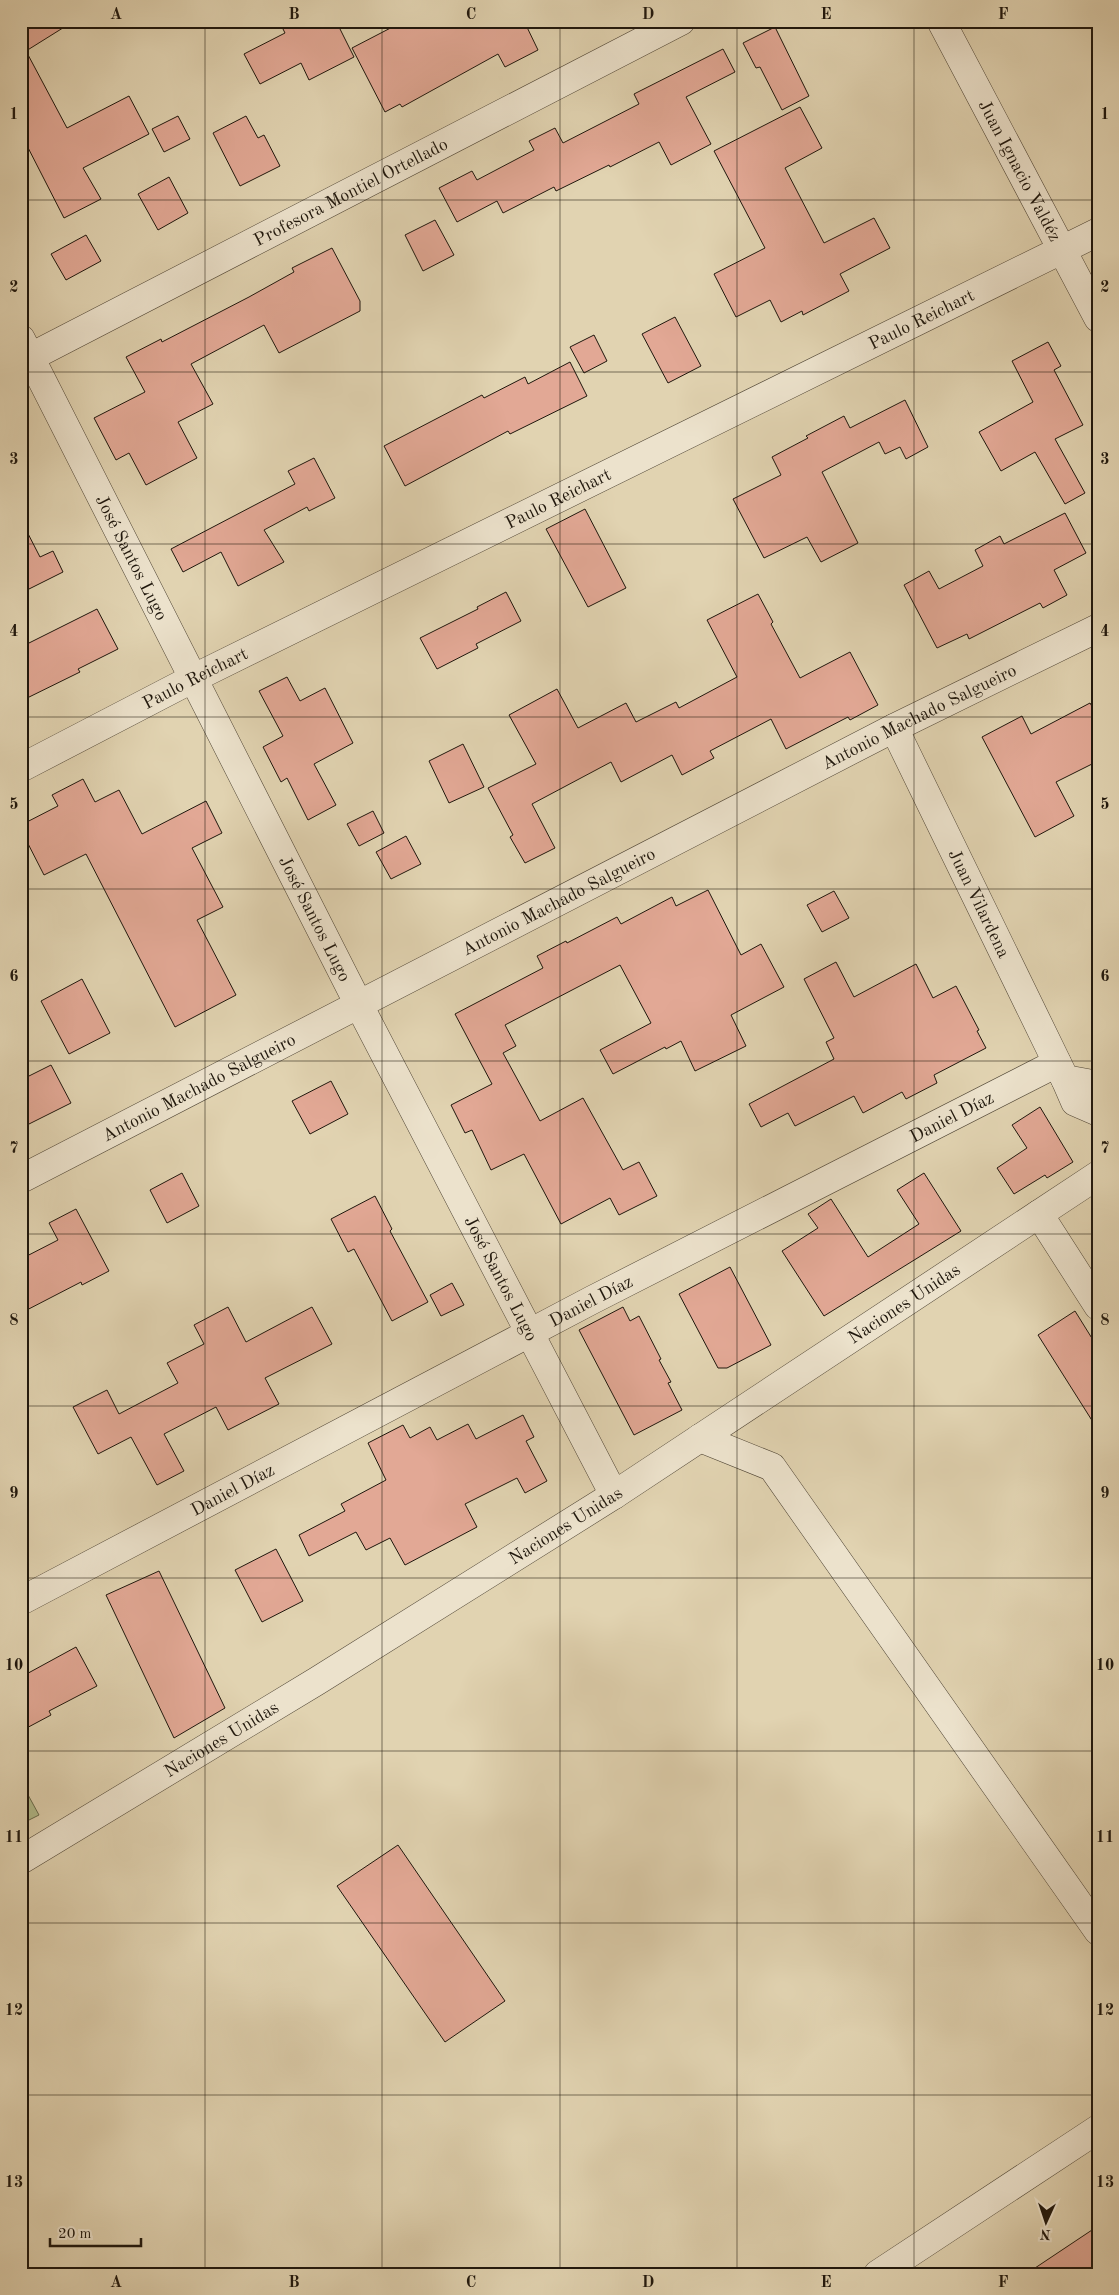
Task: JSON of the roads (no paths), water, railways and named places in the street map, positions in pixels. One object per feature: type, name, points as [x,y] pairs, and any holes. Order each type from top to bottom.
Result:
[{"type":"street","name":"Profesora Montiel Ortellado","points":[[24,353],[680,21]]},
{"type":"street","name":"Juan Ignacio Valdéz","points":[[941,21],[1098,318]]},
{"type":"street","name":"Paulo Reichart","points":[[21,768],[194,678],[1098,232]]},
{"type":"street","name":"José Santos Lugo","points":[[24,353],[194,678],[359,1004],[614,1494]]},
{"type":"street","name":"Antonio Machado Salgueiro","points":[[21,1180],[894,728],[1098,628]]},
{"type":"street","name":"Juan Vilardena","points":[[894,728],[1076,1102],[1098,1112]]},
{"type":"street","points":[[1061,1071],[1098,1085]]},
{"type":"street","name":"Daniel Díaz","points":[[21,1601],[530,1333],[1061,1071]]},
{"type":"street","name":"Naciones Unidas","points":[[21,1860],[318,1681],[614,1494],[1098,1175]]},
{"type":"street","points":[[1039,1214],[1098,1306]]},
{"type":"street","points":[[700,1438],[772,1467],[1098,1931]]},
{"type":"street","points":[[878,2274],[1098,2129]]}]
